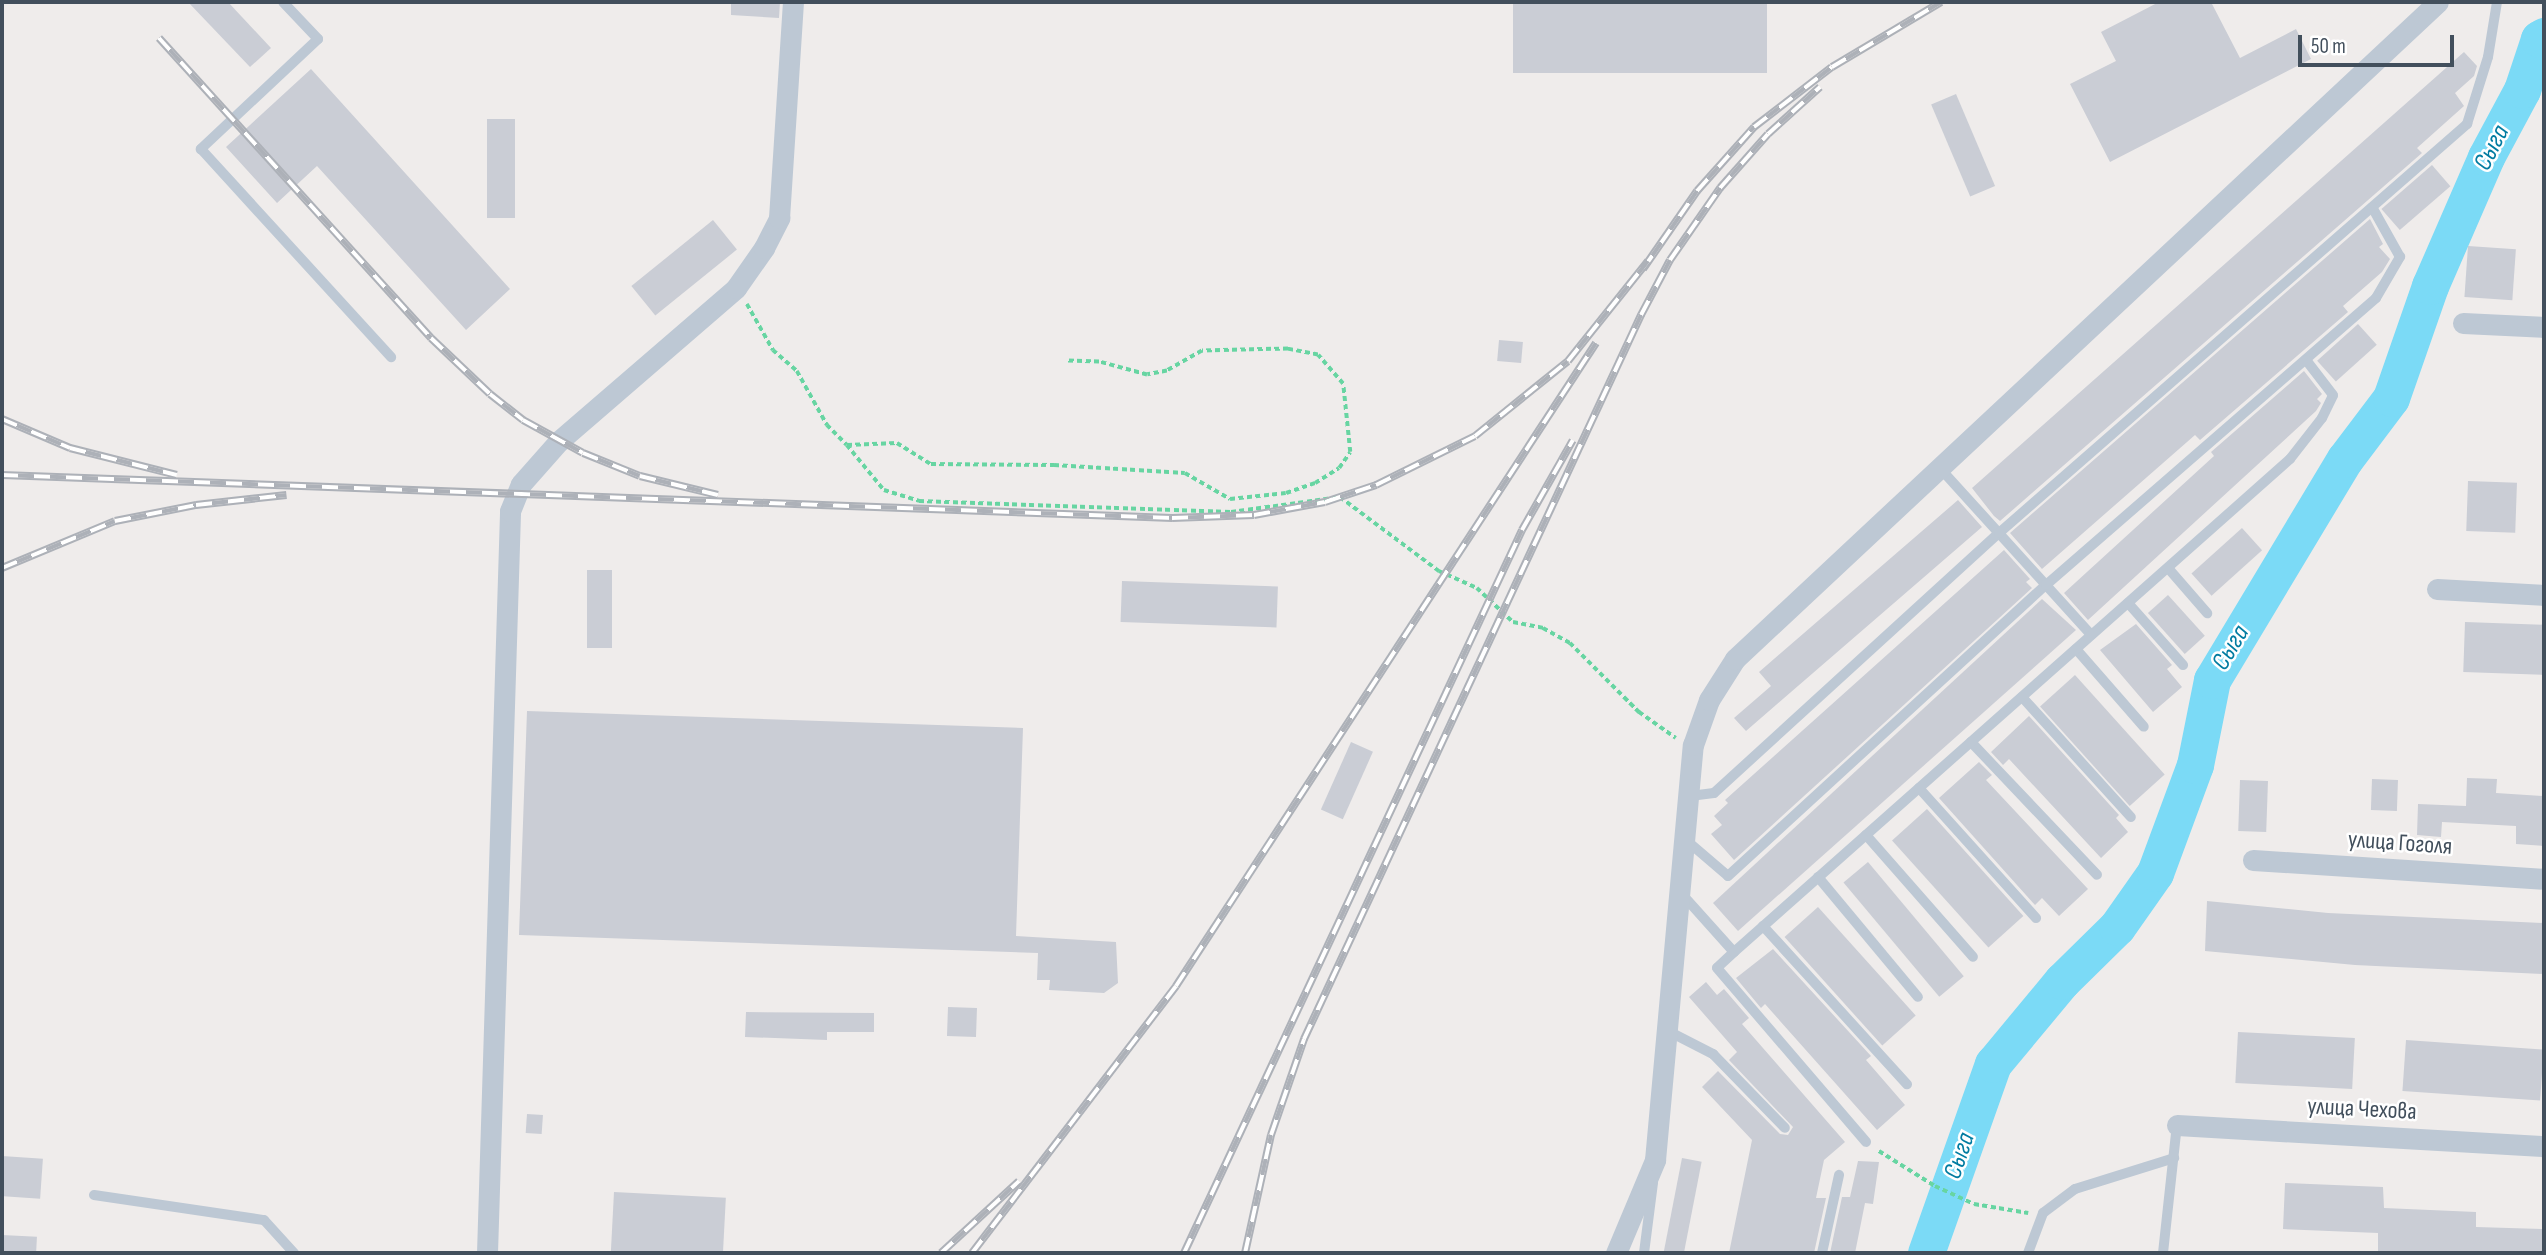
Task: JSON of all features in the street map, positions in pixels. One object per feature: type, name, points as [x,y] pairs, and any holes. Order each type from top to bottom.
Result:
[{"type":"street","points":[[487,1253],[510,510],[521,484],[572,427],[736,288],[779,218],[793,2]]},
{"type":"street","points":[[1616,1253],[1656,1160],[1693,745],[1709,700],[1735,659],[1938,466],[2438,2]]},
{"type":"street","points":[[2463,323],[2544,327]]},
{"type":"street","points":[[2437,589],[2544,595]]},
{"type":"street","name":"улица Гоголя","points":[[2253,860],[2544,879]]},
{"type":"street","name":"улица Чехова","points":[[2177,1125],[2544,1146]]},
{"type":"lane","points":[[284,2],[318,39],[201,149],[391,358]]},
{"type":"lane","points":[[1690,796],[1714,793],[1998,533],[2467,124],[2488,57],[2497,2]]},
{"type":"lane","points":[[1686,840],[1728,876],[2046,585],[2376,298],[2393,276],[2400,257],[2372,207]]},
{"type":"lane","points":[[1866,1142],[1717,968],[2290,459],[2322,418],[2333,395],[2306,360]]},
{"type":"lane","points":[[1938,466],[2091,635]]},
{"type":"lane","points":[[2168,568],[2207,613]]},
{"type":"lane","points":[[2127,603],[2183,665]]},
{"type":"lane","points":[[2076,649],[2144,727]]},
{"type":"lane","points":[[2022,697],[2131,817]]},
{"type":"lane","points":[[1971,742],[2097,875]]},
{"type":"lane","points":[[1919,788],[2036,918]]},
{"type":"lane","points":[[1866,835],[1973,957]]},
{"type":"lane","points":[[1818,877],[1918,997]]},
{"type":"lane","points":[[1681,893],[1734,952]]},
{"type":"lane","points":[[1763,926],[1907,1084]]},
{"type":"lane","points":[[1668,1031],[1713,1054],[1785,1128]]},
{"type":"lane","points":[[2163,1253],[2177,1125]]},
{"type":"lane","points":[[2028,1253],[2043,1213],[2075,1189],[2174,1158]]},
{"type":"lane","points":[[1644,1253],[1656,1160]]},
{"type":"lane","points":[[1822,1253],[1839,1175]]},
{"type":"lane","points":[[94,1195],[264,1220],[294,1253]]},
{"type":"path","points":[[736,288],[774,350],[797,371],[827,425],[884,490],[919,501],[1231,512],[1340,497],[1439,571],[1477,588],[1513,622],[1543,628],[1570,643],[1639,712],[1693,745]]},
{"type":"path","points":[[847,445],[897,443],[931,464],[1054,465],[1185,473],[1230,499],[1286,493],[1315,483],[1339,468],[1350,452],[1343,384],[1318,355],[1288,349],[1202,351],[1167,371],[1147,375],[1099,362],[1068,361]]},
{"type":"path","points":[[1866,1142],[1935,1186],[1974,1204],[2043,1213]]},
{"type":"building","points":[[188,2],[228,2],[271,48],[250,67]]},
{"type":"building","points":[[731,2],[780,2],[779,18],[731,15]]},
{"type":"building","points":[[1513,2],[1767,2],[1767,73],[1513,73]]},
{"type":"building","points":[[2159,2],[2211,2],[2240,58],[2296,29],[2311,59],[2110,162],[2070,84],[2116,61],[2101,32]]},
{"type":"building","points":[[2464,52],[2477,66],[2474,76],[2455,93],[2464,106],[2417,148],[2422,153],[2000,521],[1994,516],[1972,488]]},
{"type":"building","points":[[311,69],[510,289],[466,330],[317,166],[277,203],[226,147]]},
{"type":"building","points":[[1956,94],[1995,186],[1970,197],[1931,105]]},
{"type":"building","points":[[487,119],[515,119],[515,218],[487,218]]},
{"type":"building","points":[[2432,165],[2450,186],[2400,230],[2381,209]]},
{"type":"building","points":[[2370,219],[2383,244],[2379,247],[2390,259],[2382,272],[2343,306],[2348,312],[2200,440],[2195,435],[2042,569],[2010,533]]},
{"type":"building","points":[[713,220],[737,250],[655,316],[631,286]]},
{"type":"building","points":[[2468,246],[2516,249],[2512,300],[2464,297]]},
{"type":"building","points":[[2358,324],[2377,345],[2336,382],[2317,361]]},
{"type":"building","points":[[1499,340],[1523,342],[1521,363],[1497,361]]},
{"type":"building","points":[[2304,371],[2322,394],[2317,399],[2321,403],[2316,411],[2088,620],[2064,593],[2214,456],[2211,452]]},
{"type":"building","points":[[2468,481],[2517,483],[2515,533],[2466,531]]},
{"type":"building","points":[[1958,500],[1982,527],[1746,731],[1734,718],[1771,686],[1759,672]]},
{"type":"building","points":[[2242,528],[2262,550],[2212,596],[2191,574]]},
{"type":"building","points":[[2004,550],[2030,579],[2026,582],[2032,588],[1734,860],[1711,834],[1722,825],[1714,816],[1728,803],[1725,800]]},
{"type":"building","points":[[587,570],[612,570],[612,648],[587,648]]},
{"type":"building","points":[[1122,581],[1278,586],[1276,627],[1121,622]]},
{"type":"building","points":[[2168,595],[2205,636],[2185,654],[2148,613]]},
{"type":"building","points":[[2042,599],[2076,630],[1738,931],[1713,903]]},
{"type":"building","points":[[2465,622],[2544,625],[2542,675],[2463,672]]},
{"type":"building","points":[[2136,624],[2172,665],[2167,669],[2182,687],[2153,712],[2100,650]]},
{"type":"building","points":[[2075,675],[2165,775],[2130,806],[2040,706]]},
{"type":"building","points":[[527,711],[1023,728],[1016,936],[1116,942],[1118,983],[1104,993],[1049,990],[1050,980],[1037,980],[1038,953],[519,935]]},
{"type":"building","points":[[2029,716],[2119,815],[2116,818],[2128,832],[2101,858],[2009,759],[2003,765],[1991,752]]},
{"type":"building","points":[[1351,742],[1373,752],[1343,819],[1321,810]]},
{"type":"building","points":[[1979,762],[1992,775],[1986,780],[2088,889],[2059,916],[2042,898],[2035,905],[1939,798]]},
{"type":"building","points":[[2467,778],[2497,779],[2496,793],[2544,796],[2544,846],[2516,844],[2516,826],[2442,822],[2441,837],[2417,835],[2418,804],[2466,806]]},
{"type":"building","points":[[2372,779],[2398,780],[2397,811],[2371,810]]},
{"type":"building","points":[[2240,780],[2268,781],[2266,832],[2238,831]]},
{"type":"building","points":[[1927,809],[2023,916],[1988,947],[1892,840]]},
{"type":"building","points":[[1868,862],[1964,976],[1939,997],[1843,883]]},
{"type":"building","points":[[2207,901],[2328,913],[2544,923],[2544,974],[2355,965],[2205,951]]},
{"type":"building","points":[[1818,907],[1916,1015],[1882,1046],[1785,937]]},
{"type":"building","points":[[1773,949],[1871,1056],[1866,1060],[1905,1105],[1877,1130],[1765,1004],[1761,1008],[1736,978]]},
{"type":"building","points":[[1706,982],[1717,995],[1724,989],[1749,1018],[1742,1024],[1845,1142],[1824,1160],[1816,1198],[1826,1198],[1814,1253],[1729,1253],[1752,1140],[1702,1087],[1718,1071],[1780,1134],[1788,1135],[1793,1127],[1729,1060],[1737,1052],[1689,997]]},
{"type":"building","points":[[948,1007],[977,1008],[976,1037],[947,1036]]},
{"type":"building","points":[[746,1012],[874,1013],[874,1032],[827,1032],[827,1040],[745,1037]]},
{"type":"building","points":[[2238,1032],[2355,1038],[2352,1089],[2235,1083]]},
{"type":"building","points":[[2406,1040],[2544,1050],[2540,1101],[2402,1091]]},
{"type":"building","points":[[527,1114],[543,1115],[542,1134],[526,1133]]},
{"type":"building","points":[[2,1156],[43,1159],[40,1199],[2,1196]]},
{"type":"building","points":[[1682,1158],[1702,1162],[1684,1253],[1664,1253]]},
{"type":"building","points":[[1858,1161],[1879,1162],[1873,1204],[1865,1203],[1855,1253],[1830,1253],[1842,1197],[1850,1197]]},
{"type":"building","points":[[2285,1183],[2383,1187],[2384,1208],[2476,1212],[2476,1227],[2544,1229],[2544,1253],[2378,1253],[2378,1233],[2283,1229]]},
{"type":"building","points":[[614,1192],[726,1198],[723,1253],[611,1253]]},
{"type":"building","points":[[2,1235],[37,1237],[36,1253],[2,1253]]},
{"type":"waterway","name":"Сыга","points":[[1926,1253],[1993,1064],[2062,981],[2117,927],[2155,873],[2195,765],[2212,680],[2345,459],[2391,398],[2430,286],[2486,157],[2522,90],[2539,39],[2544,36]]},
{"type":"railway","points":[[1643,269],[1697,191],[1754,127],[1832,67],[1941,2]]},
{"type":"railway","points":[[159,38],[431,338],[490,394],[523,420],[583,453],[640,476],[718,495]]},
{"type":"railway","points":[[1245,1253],[1271,1135],[1304,1039],[1641,315],[1670,260],[1720,188],[1768,134],[1820,87]]},
{"type":"railway","points":[[2,475],[1172,518],[1254,515],[1325,502],[1376,485],[1475,436],[1568,361],[1648,261]]},
{"type":"railway","points":[[972,1253],[1176,986],[1596,343]]},
{"type":"railway","points":[[2,419],[70,448],[177,475]]},
{"type":"railway","points":[[1184,1253],[1522,530],[1573,440]]},
{"type":"railway","points":[[2,568],[115,521],[196,505],[286,495]]},
{"type":"railway","points":[[941,1253],[1019,1181]]}]
